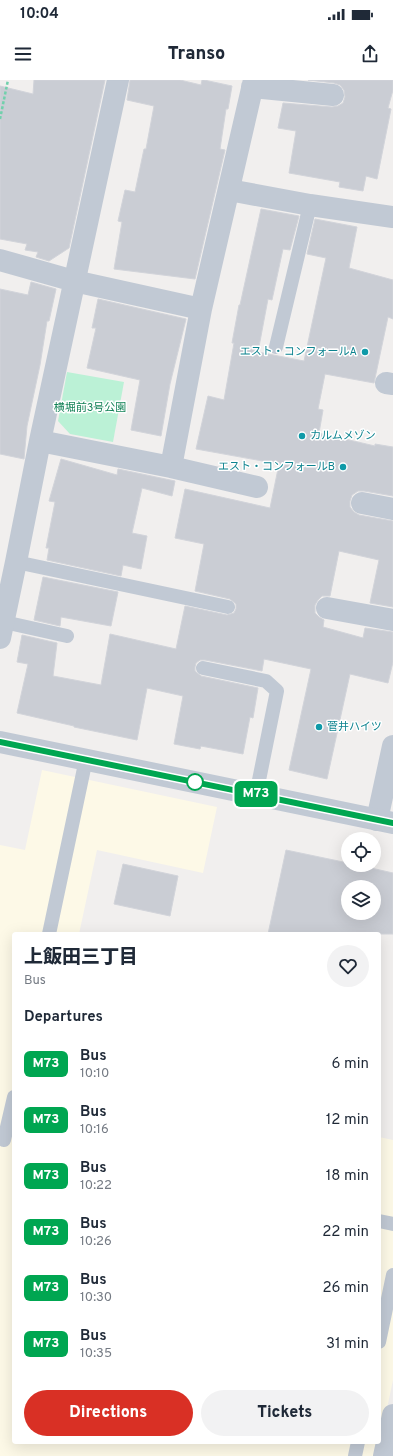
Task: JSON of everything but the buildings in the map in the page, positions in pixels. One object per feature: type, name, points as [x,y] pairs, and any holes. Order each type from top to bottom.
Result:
[{"type":"street","points":[[2,630],[40,441],[118,80]]},
{"type":"street","points":[[171,467],[201,309],[253,84],[333,95]]},
{"type":"street","points":[[229,190],[310,205],[393,217]]},
{"type":"street","points":[[0,260],[74,281],[201,309]]},
{"type":"street","points":[[40,441],[171,467],[257,487]]},
{"type":"street","points":[[362,503],[393,509]]},
{"type":"street","points":[[327,608],[393,620]]},
{"type":"street","points":[[0,742],[385,822],[393,746]]},
{"type":"street","points":[[384,1456],[393,1415]]},
{"type":"lane","points":[[276,347],[310,205]]},
{"type":"lane","points":[[16,562],[228,607]]},
{"type":"lane","points":[[2,630],[67,636]]},
{"type":"lane","points":[[203,668],[266,681],[276,691],[256,795]]},
{"type":"lane","points":[[49,932],[86,759]]},
{"type":"lane","points":[[6,1141],[12,1108]]},
{"type":"lane","points":[[381,1221],[393,1224]]},
{"type":"lane","points":[[381,1332],[393,1275]]},
{"type":"lane","points":[[355,1456],[358,1444]]},
{"type":"path","points":[[0,120],[8,80]]},
{"type":"shaded area","points":[[42,770],[217,807],[203,873],[97,850],[79,932],[12,932],[12,1444],[380,1444],[377,1456],[0,1456],[0,845],[25,850]]},
{"type":"shaded area","points":[[381,1137],[393,1140],[393,1380],[381,1437]]},
{"type":"green space","name":"横堀前3号公園","points":[[67,372],[124,382],[113,442],[70,434],[58,421]]},
{"type":"bus line","name":"M73","points":[[0,742],[393,823]]},
{"type":"place","name":"エスト・コンフォールA","points":[[365,352]]},
{"type":"place","name":"カルムメゾン","points":[[302,436]]},
{"type":"place","name":"エスト・コンフォールB","points":[[343,467]]},
{"type":"place","name":"菅井ハイツ","points":[[319,727]]}]
